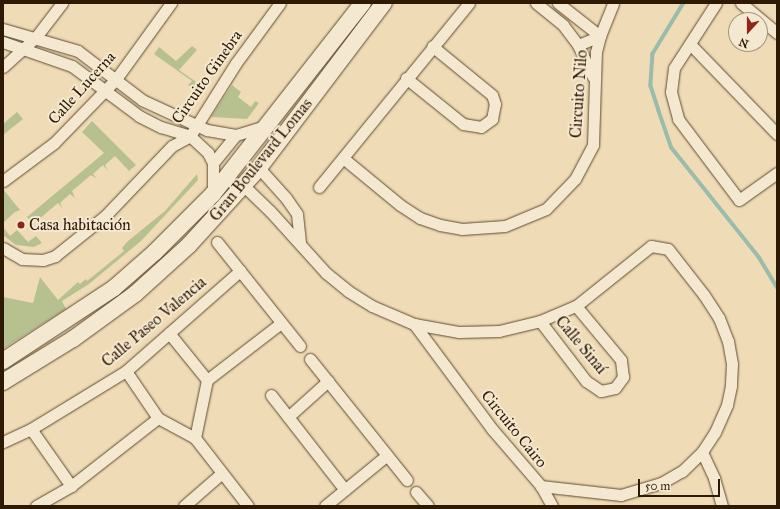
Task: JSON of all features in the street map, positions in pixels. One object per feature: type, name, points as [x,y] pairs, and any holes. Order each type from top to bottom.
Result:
[{"type":"main road","name":"Gran Boulevard Lomas","points":[[3,361],[114,288],[155,252],[213,194],[362,3]]},
{"type":"main road","name":"Gran Boulevard Lomas","points":[[3,382],[73,339],[135,294],[189,245],[259,168],[384,3]]},
{"type":"main road","points":[[285,102],[299,115]]},
{"type":"street","points":[[3,67],[36,37],[62,3]]},
{"type":"street","name":"Calle Lucerna","points":[[3,181],[54,143],[116,79],[171,3]]},
{"type":"street","name":"Circuito Ginebra","points":[[3,248],[22,259],[35,261],[55,256],[105,216],[172,146],[190,136],[195,125],[279,3]]},
{"type":"street","points":[[319,187],[432,46],[469,3]]},
{"type":"street","points":[[536,3],[563,24],[578,45],[594,79]]},
{"type":"street","points":[[558,3],[600,36],[578,45]]},
{"type":"street","name":"Circuito Nilo","points":[[343,158],[400,205],[420,218],[462,229],[504,226],[546,209],[562,194],[586,161],[594,135],[594,79],[600,36],[613,3]]},
{"type":"street","points":[[716,3],[674,68],[671,92],[678,119],[739,200],[777,172]]},
{"type":"street","points":[[740,3],[777,33]]},
{"type":"street","points":[[3,28],[78,51],[159,110],[195,125],[236,135]]},
{"type":"street","points":[[3,42],[24,48],[72,66],[104,91],[145,119],[161,127],[190,136],[208,153],[213,163],[213,194]]},
{"type":"street","points":[[690,44],[777,134]]},
{"type":"street","points":[[406,78],[463,124],[480,127],[492,119],[495,104],[492,95],[432,46]]},
{"type":"street","points":[[213,163],[236,135],[268,124]]},
{"type":"street","points":[[259,168],[286,198],[297,214],[300,244]]},
{"type":"street","name":"Circuito Cairo","points":[[244,186],[326,273],[348,291],[372,306],[414,324],[479,332],[499,331],[540,321],[576,306],[651,246],[668,249],[704,295],[719,318],[728,341],[732,364],[727,406],[716,432],[702,452],[682,471],[640,491],[621,495],[541,486],[492,429],[414,324]]},
{"type":"street","points":[[217,242],[300,346]]},
{"type":"street","name":"Calle Paseo Valencia","points":[[3,442],[31,429],[126,371],[240,271]]},
{"type":"street","name":"Calle Sinaí","points":[[540,321],[586,381],[601,391],[615,388],[623,377],[621,360],[576,306]]},
{"type":"street","points":[[195,438],[207,380],[281,323]]},
{"type":"street","points":[[169,333],[207,380]]},
{"type":"street","points":[[310,359],[407,480]]},
{"type":"street","points":[[126,371],[158,418],[195,438],[248,506]]},
{"type":"street","points":[[288,417],[328,381]]},
{"type":"street","points":[[271,395],[345,490]]},
{"type":"street","points":[[36,506],[71,486],[158,418]]},
{"type":"street","points":[[31,429],[71,486]]},
{"type":"street","points":[[702,452],[714,478],[722,506]]},
{"type":"street","points":[[325,506],[387,455]]},
{"type":"street","points":[[184,506],[222,473]]},
{"type":"street","points":[[541,486],[552,506]]},
{"type":"street","points":[[416,492],[428,506]]},
{"type":"green space","points":[[192,46],[197,50],[179,70],[205,88],[200,95],[188,85],[192,81],[154,54],[159,47],[176,61]]},
{"type":"green space","points":[[232,85],[241,92],[238,97],[251,107],[255,101],[259,103],[247,119],[211,117]]},
{"type":"green space","points":[[17,112],[23,119],[3,135],[3,124]]},
{"type":"green space","points":[[92,121],[136,165],[129,171],[115,156],[105,165],[108,171],[103,165],[93,174],[97,179],[91,175],[72,191],[75,198],[70,194],[60,203],[63,209],[58,203],[38,220],[35,216],[30,221],[27,217],[104,153],[82,132]]},
{"type":"green space","points":[[197,174],[198,180],[141,241],[89,284],[62,301],[66,309],[3,349],[3,297],[33,303],[40,277],[58,300],[78,282],[80,284],[86,279],[87,281],[124,251],[122,248],[128,241],[165,211]]},
{"type":"green space","points":[[3,189],[20,210],[15,212],[3,223]]},
{"type":"green space","points":[[3,227],[10,236],[17,230],[28,242],[36,236],[42,243],[34,247],[16,245],[3,235]]},
{"type":"waterway","points":[[684,3],[653,54],[651,86],[659,111],[672,148],[759,257],[777,287]]},
{"type":"place","name":"Casa habitación","points":[[21,225]]}]
